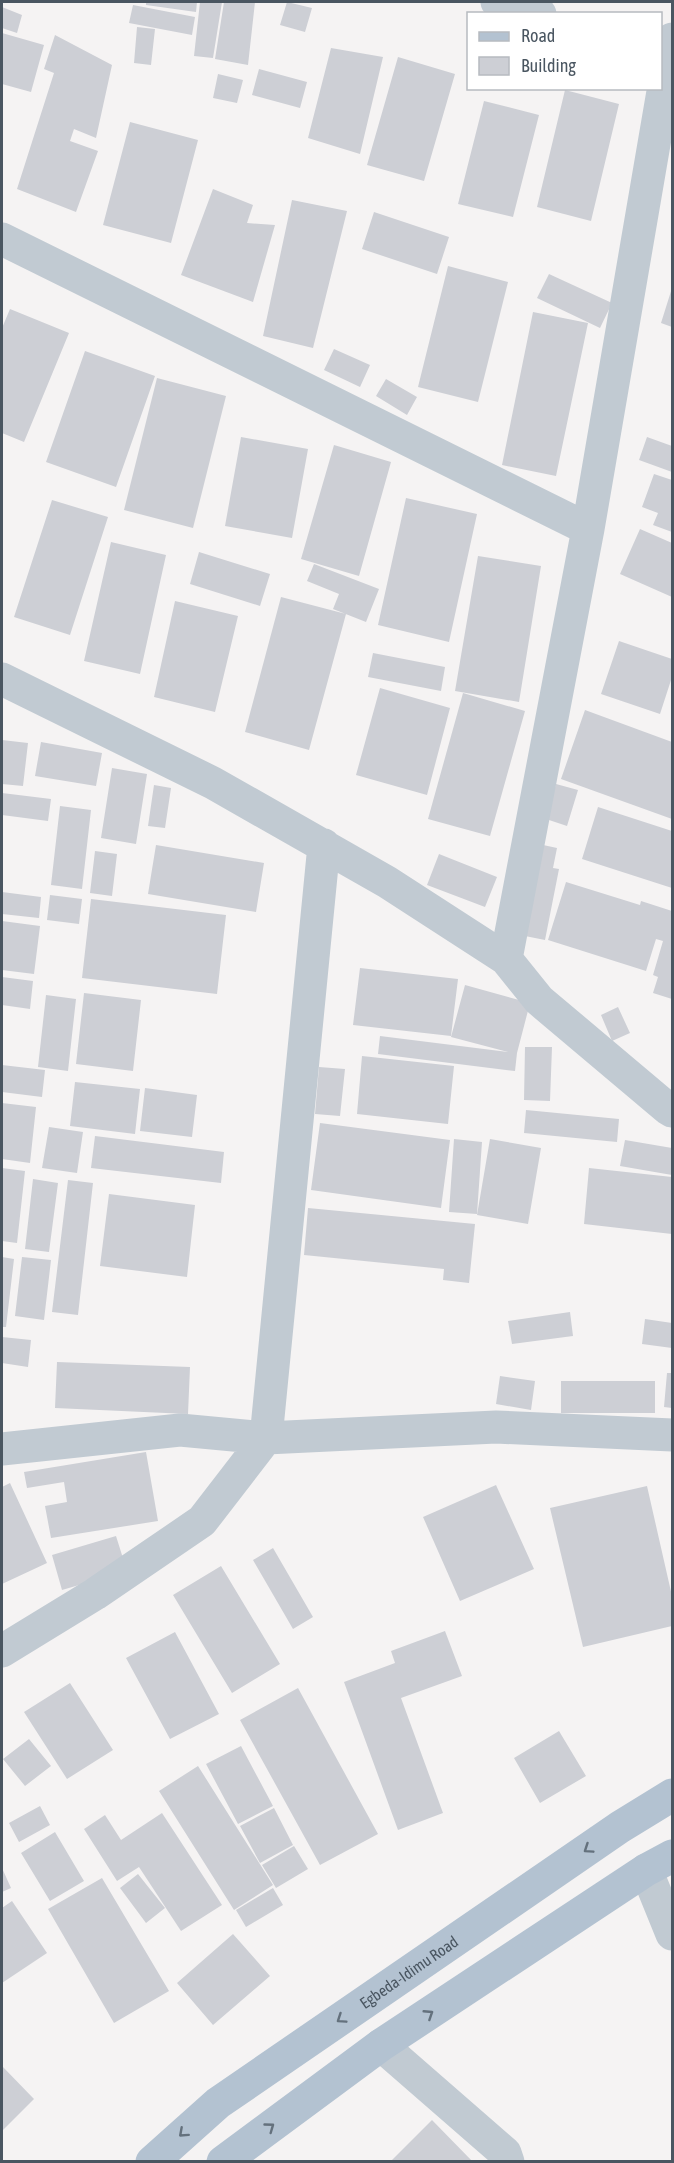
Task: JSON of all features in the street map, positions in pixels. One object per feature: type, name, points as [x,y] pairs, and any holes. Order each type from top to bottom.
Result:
[{"type":"main road","name":"Egbeda-Idimu Road","points":[[152,2162],[218,2103],[620,1827],[672,1795]]},
{"type":"main road","points":[[223,2162],[381,2045],[659,1863],[620,1827]]},
{"type":"street","points":[[497,2],[533,12]]},
{"type":"street","points":[[662,89],[669,47]]},
{"type":"street","points":[[506,959],[588,529],[662,90]]},
{"type":"street","points":[[2,239],[588,529]]},
{"type":"street","points":[[2,679],[213,783],[387,882],[506,959],[539,1000],[672,1110]]},
{"type":"street","points":[[2,1651],[95,1594],[202,1521],[266,1438],[324,845]]},
{"type":"street","points":[[2,1449],[180,1430],[266,1438],[496,1427],[672,1435]]},
{"type":"street","points":[[659,1863],[672,1934]]},
{"type":"street","points":[[381,2045],[505,2153],[508,2162]]},
{"type":"building","points":[[146,2],[197,2],[196,12],[146,5]]},
{"type":"building","points":[[200,2],[222,2],[213,58],[194,56]]},
{"type":"building","points":[[224,2],[255,2],[248,65],[215,59]]},
{"type":"building","points":[[287,2],[312,8],[305,32],[280,25]]},
{"type":"building","points":[[133,5],[195,17],[192,35],[129,23]]},
{"type":"building","points":[[2,7],[22,15],[17,33],[2,28]]},
{"type":"building","points":[[137,27],[155,29],[151,65],[134,63]]},
{"type":"building","points":[[2,33],[44,45],[31,92],[2,84]]},
{"type":"building","points":[[55,35],[112,65],[96,138],[74,129],[70,141],[98,151],[76,212],[17,189],[54,73],[44,69]]},
{"type":"building","points":[[331,48],[383,57],[360,154],[308,138]]},
{"type":"building","points":[[398,57],[455,74],[424,181],[367,165]]},
{"type":"building","points":[[259,69],[307,82],[300,108],[252,95]]},
{"type":"building","points":[[218,74],[243,80],[237,103],[213,98]]},
{"type":"building","points":[[565,90],[619,104],[591,221],[537,207]]},
{"type":"building","points":[[484,101],[539,115],[513,217],[458,204]]},
{"type":"building","points":[[130,122],[198,140],[171,243],[103,225]]},
{"type":"building","points":[[213,189],[253,205],[247,223],[275,225],[253,302],[181,275]]},
{"type":"building","points":[[292,200],[347,211],[313,348],[263,336]]},
{"type":"building","points":[[374,212],[449,237],[437,274],[362,249]]},
{"type":"building","points":[[448,266],[508,282],[478,402],[418,387]]},
{"type":"building","points":[[549,274],[612,303],[600,328],[537,298]]},
{"type":"building","points":[[672,288],[672,327],[661,323]]},
{"type":"building","points":[[10,309],[69,333],[24,442],[2,433],[2,328]]},
{"type":"building","points":[[533,312],[588,323],[556,476],[502,465]]},
{"type":"building","points":[[334,349],[370,365],[360,387],[324,370]]},
{"type":"building","points":[[85,351],[155,376],[116,487],[46,462]]},
{"type":"building","points":[[157,378],[226,396],[193,528],[124,510]]},
{"type":"building","points":[[386,379],[417,397],[407,415],[376,396]]},
{"type":"building","points":[[241,437],[308,449],[292,538],[225,526]]},
{"type":"building","points":[[647,437],[672,446],[672,472],[639,460]]},
{"type":"building","points":[[334,445],[391,462],[359,576],[301,559]]},
{"type":"building","points":[[654,474],[672,480],[672,532],[653,525],[658,513],[642,507]]},
{"type":"building","points":[[406,498],[477,514],[449,642],[378,625]]},
{"type":"building","points":[[52,500],[108,517],[70,635],[14,617]]},
{"type":"building","points":[[640,529],[672,543],[672,597],[620,574]]},
{"type":"building","points":[[111,542],[166,555],[140,674],[84,661]]},
{"type":"building","points":[[199,552],[270,574],[260,606],[190,584]]},
{"type":"building","points":[[478,556],[541,566],[519,702],[455,691]]},
{"type":"building","points":[[314,564],[379,589],[366,622],[333,609],[339,594],[307,581]]},
{"type":"building","points":[[281,597],[346,614],[309,750],[245,732]]},
{"type":"building","points":[[175,601],[238,616],[215,712],[154,697]]},
{"type":"building","points":[[619,641],[672,659],[672,677],[660,714],[601,694]]},
{"type":"building","points":[[373,653],[445,667],[441,691],[368,677]]},
{"type":"building","points":[[380,688],[450,708],[427,795],[356,775]]},
{"type":"building","points":[[463,693],[525,711],[490,836],[428,819]]},
{"type":"building","points":[[585,710],[672,742],[672,819],[561,779]]},
{"type":"building","points":[[2,740],[28,743],[23,786],[2,784]]},
{"type":"building","points":[[41,742],[102,753],[96,786],[35,776]]},
{"type":"building","points":[[112,768],[147,774],[136,844],[101,838]]},
{"type":"building","points":[[556,784],[578,790],[567,826],[546,819]]},
{"type":"building","points":[[154,785],[171,788],[165,828],[148,826]]},
{"type":"building","points":[[2,793],[51,799],[48,821],[2,815]]},
{"type":"building","points":[[60,806],[91,810],[82,889],[51,885]]},
{"type":"building","points":[[598,807],[672,831],[672,888],[582,859]]},
{"type":"building","points":[[534,843],[557,848],[553,868],[559,869],[545,940],[515,934]]},
{"type":"building","points":[[156,845],[264,863],[256,912],[148,894]]},
{"type":"building","points":[[95,851],[117,854],[112,896],[90,893]]},
{"type":"building","points":[[439,854],[497,877],[485,907],[427,885]]},
{"type":"building","points":[[566,882],[640,905],[641,901],[672,911],[672,999],[653,993],[658,977],[653,975],[663,941],[656,939],[646,971],[548,940]]},
{"type":"building","points":[[2,892],[41,897],[39,918],[2,914]]},
{"type":"building","points":[[50,895],[82,899],[79,924],[47,920]]},
{"type":"building","points":[[91,899],[226,915],[217,994],[82,978]]},
{"type":"building","points":[[2,921],[40,926],[34,974],[2,970]]},
{"type":"building","points":[[360,968],[458,979],[451,1036],[353,1025]]},
{"type":"building","points":[[2,977],[33,981],[30,1009],[2,1005]]},
{"type":"building","points":[[465,985],[530,1003],[517,1053],[515,1071],[378,1054],[380,1036],[508,1052],[451,1037]]},
{"type":"building","points":[[84,993],[141,1000],[133,1071],[76,1064]]},
{"type":"building","points":[[46,995],[76,999],[68,1071],[38,1067]]},
{"type":"building","points":[[618,1007],[630,1033],[612,1041],[601,1015]]},
{"type":"building","points":[[525,1047],[552,1047],[550,1101],[524,1100]]},
{"type":"building","points":[[362,1056],[454,1066],[448,1124],[357,1114]]},
{"type":"building","points":[[2,1065],[45,1070],[42,1097],[2,1092]]},
{"type":"building","points":[[319,1067],[345,1069],[340,1116],[315,1114]]},
{"type":"building","points":[[75,1082],[140,1089],[135,1134],[70,1126]]},
{"type":"building","points":[[145,1088],[197,1095],[192,1137],[140,1131]]},
{"type":"building","points":[[2,1103],[36,1107],[30,1163],[2,1159]]},
{"type":"building","points":[[526,1110],[619,1119],[617,1142],[524,1133]]},
{"type":"building","points":[[320,1123],[450,1140],[441,1208],[311,1190]]},
{"type":"building","points":[[49,1127],[83,1132],[77,1173],[42,1168]]},
{"type":"building","points":[[95,1136],[224,1152],[221,1183],[91,1168]]},
{"type":"building","points":[[454,1139],[482,1142],[477,1214],[449,1212]]},
{"type":"building","points":[[490,1139],[541,1148],[528,1224],[477,1215]]},
{"type":"building","points":[[625,1140],[672,1148],[672,1175],[620,1166]]},
{"type":"building","points":[[2,1168],[25,1171],[17,1243],[2,1241]]},
{"type":"building","points":[[589,1168],[672,1177],[672,1234],[584,1224]]},
{"type":"building","points":[[33,1179],[58,1183],[49,1252],[25,1249]]},
{"type":"building","points":[[68,1180],[93,1183],[78,1315],[52,1312]]},
{"type":"building","points":[[109,1194],[195,1205],[187,1277],[100,1266]]},
{"type":"building","points":[[308,1208],[475,1224],[469,1283],[443,1280],[444,1269],[304,1255]]},
{"type":"building","points":[[2,1257],[14,1259],[6,1327],[2,1327]]},
{"type":"building","points":[[22,1257],[51,1260],[44,1320],[15,1316]]},
{"type":"building","points":[[570,1312],[573,1336],[512,1344],[508,1321]]},
{"type":"building","points":[[645,1319],[672,1323],[672,1348],[642,1344]]},
{"type":"building","points":[[2,1337],[31,1340],[28,1367],[2,1363]]},
{"type":"building","points":[[57,1362],[190,1367],[188,1414],[55,1408]]},
{"type":"building","points":[[667,1373],[672,1373],[672,1408],[664,1407]]},
{"type":"building","points":[[500,1376],[535,1381],[531,1410],[496,1404]]},
{"type":"building","points":[[561,1381],[655,1381],[655,1413],[561,1413]]},
{"type":"building","points":[[146,1452],[158,1521],[51,1538],[45,1506],[67,1502],[64,1482],[27,1488],[24,1472]]},
{"type":"building","points":[[10,1483],[47,1563],[2,1584],[2,1487]]},
{"type":"building","points":[[496,1485],[534,1569],[460,1601],[423,1517]]},
{"type":"building","points":[[647,1486],[672,1596],[672,1626],[583,1647],[550,1508]]},
{"type":"building","points":[[116,1536],[127,1571],[62,1590],[52,1555]]},
{"type":"building","points":[[273,1548],[313,1617],[293,1629],[253,1560]]},
{"type":"building","points":[[221,1566],[280,1664],[232,1693],[173,1595]]},
{"type":"building","points":[[445,1631],[462,1676],[401,1698],[443,1813],[398,1830],[344,1682],[395,1663],[391,1651]]},
{"type":"building","points":[[175,1632],[219,1714],[170,1739],[126,1658]]},
{"type":"building","points":[[70,1683],[113,1750],[67,1779],[24,1712]]},
{"type":"building","points":[[298,1688],[378,1834],[320,1865],[240,1720]]},
{"type":"building","points":[[559,1731],[586,1776],[540,1803],[514,1758]]},
{"type":"building","points":[[29,1739],[51,1766],[25,1786],[3,1759]]},
{"type":"building","points":[[241,1746],[273,1806],[238,1824],[206,1764]]},
{"type":"building","points":[[198,1766],[273,1885],[234,1910],[159,1791]]},
{"type":"building","points":[[40,1806],[50,1825],[19,1842],[9,1823]]},
{"type":"building","points":[[274,1808],[293,1845],[260,1863],[240,1826]]},
{"type":"building","points":[[162,1813],[222,1905],[181,1931],[139,1867],[117,1881],[84,1829],[105,1815],[121,1840]]},
{"type":"building","points":[[55,1832],[84,1881],[50,1901],[21,1853]]},
{"type":"building","points":[[294,1846],[308,1869],[276,1888],[262,1865]]},
{"type":"building","points":[[2,1868],[11,1888],[2,1892]]},
{"type":"building","points":[[138,1874],[165,1908],[146,1923],[120,1888]]},
{"type":"building","points":[[102,1878],[169,1991],[114,2023],[48,1909]]},
{"type":"building","points":[[273,1888],[283,1905],[246,1927],[236,1910]]},
{"type":"building","points":[[12,1901],[47,1953],[2,1983],[2,1908]]},
{"type":"building","points":[[233,1934],[270,1976],[213,2025],[177,1983]]},
{"type":"building","points":[[2,2066],[34,2099],[2,2131]]},
{"type":"building","points":[[432,2120],[473,2162],[390,2162]]}]
